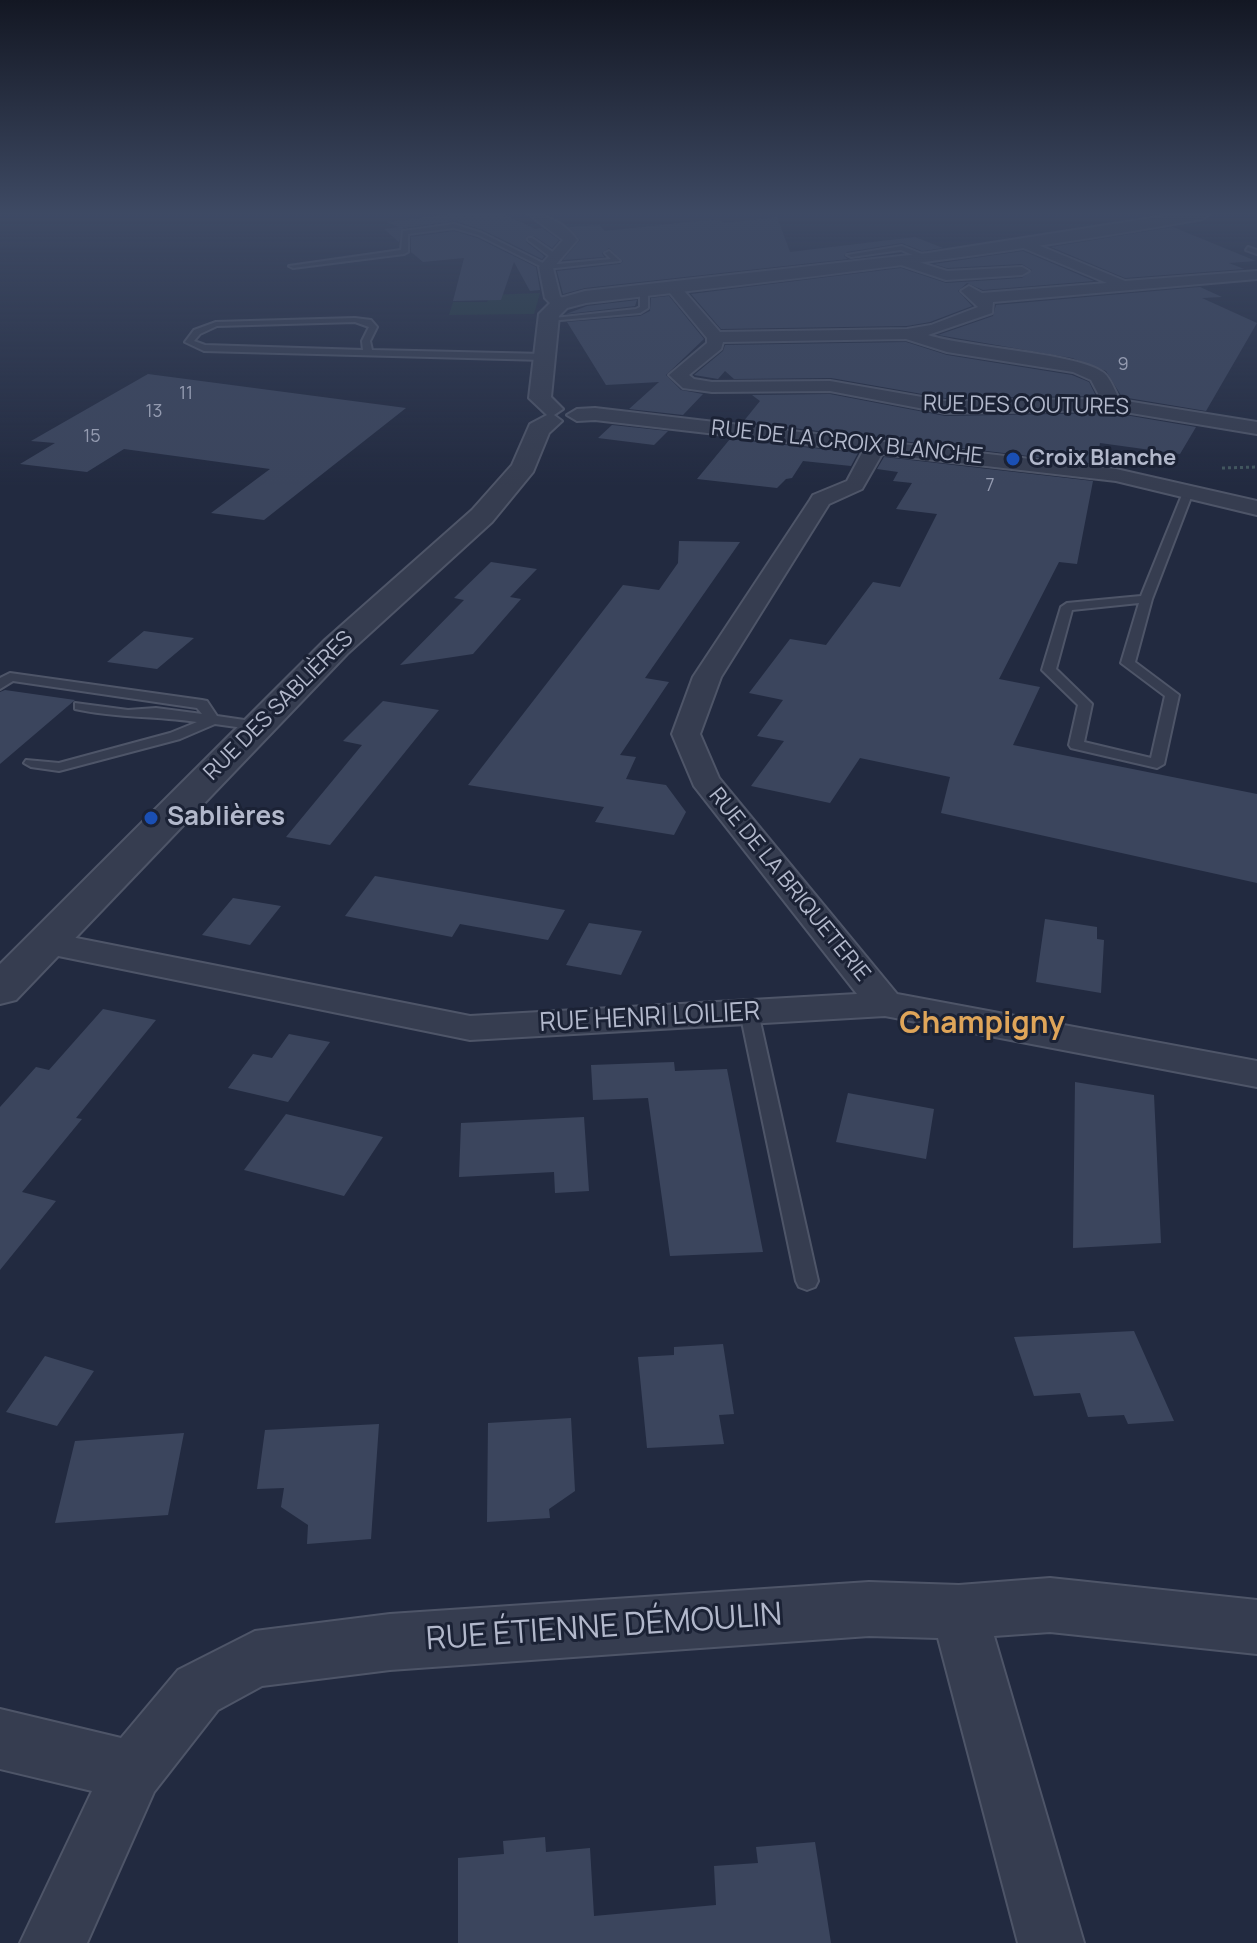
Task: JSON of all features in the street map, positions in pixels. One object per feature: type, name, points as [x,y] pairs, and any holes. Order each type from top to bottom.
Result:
[{"type":"street","points":[[553,305],[540,398],[559,415]]},
{"type":"street","points":[[554,312],[569,305]]},
{"type":"street","points":[[688,305],[715,337],[907,334],[935,329],[982,305]]},
{"type":"street","points":[[985,305],[1014,314]]},
{"type":"street","points":[[907,334],[947,347],[1077,367],[1098,377],[1113,404]]},
{"type":"street","name":"RUE DES COUTURES","points":[[715,337],[715,345],[678,375],[689,384],[712,387],[830,386],[945,407],[1113,404],[1257,428]]},
{"type":"street","name":"RUE DE LA CROIX BLANCHE","points":[[559,415],[595,414],[1116,475],[1257,508]]},
{"type":"street","name":"RUE DES SABLIÈRES","points":[[0,990],[336,647],[482,516],[524,467],[538,429],[559,415]]},
{"type":"street","name":"RUE DE LA BRIQUETERIE","points":[[876,447],[855,485],[821,500],[707,677],[686,734],[705,780],[885,1004]]},
{"type":"street","name":"RUE HENRI LOILIER","points":[[46,943],[470,1028],[885,1004],[1257,1074]]},
{"type":"street","name":"RUE ÉTIENNE DÉMOULIN","points":[[53,1943],[133,1771],[198,1690],[255,1659],[390,1642],[869,1609],[959,1612],[1050,1605],[1257,1627]]},
{"type":"street","points":[[959,1612],[1051,1943]]},
{"type":"street","points":[[0,1739],[133,1771]]},
{"type":"lane","points":[[368,354],[366,341],[373,327],[368,322],[355,320],[216,324],[197,332],[189,342],[204,348],[368,354],[544,357]]},
{"type":"lane","points":[[1146,599],[1067,607],[1049,670],[1085,704],[1076,745],[1157,764],[1172,695],[1128,663],[1146,599],[1188,492]]},
{"type":"lane","points":[[0,685],[10,677],[202,704],[213,720]]},
{"type":"lane","points":[[80,706],[128,714],[156,712],[258,726]]},
{"type":"lane","points":[[31,763],[59,767],[175,736],[213,720]]},
{"type":"lane","points":[[749,1012],[807,1281]]},
{"type":"shaded area","points":[[452,305],[537,305],[534,314],[449,315]]},
{"type":"building","points":[[598,305],[635,305],[566,314]]},
{"type":"building","points":[[650,305],[676,305],[704,339],[666,375],[681,390],[703,394],[683,415],[629,409],[659,382],[606,385],[567,322],[640,316],[650,311]]},
{"type":"building","points":[[700,305],[972,306],[930,322],[907,326],[721,329]]},
{"type":"building","points":[[996,305],[1217,305],[1257,323],[1206,411],[1122,397],[1106,371],[1072,358],[938,335],[993,316]]},
{"type":"building","points":[[906,342],[947,355],[1072,375],[1089,382],[1096,396],[945,398],[831,378],[734,379],[725,371],[718,379],[694,375],[723,351],[725,345]]},
{"type":"building","points":[[148,374],[406,408],[264,520],[211,513],[270,469],[124,449],[87,472],[20,464],[55,443],[31,441]]},
{"type":"building","points":[[830,394],[945,416],[1113,413],[1196,427],[1180,454],[1100,443],[1096,464],[743,422],[760,401],[752,395]]},
{"type":"building","points":[[612,425],[668,431],[654,445],[598,438]]},
{"type":"building","points":[[730,439],[858,453],[851,466],[803,461],[792,478],[786,479],[777,488],[697,479]]},
{"type":"building","points":[[884,457],[1093,481],[1077,564],[1059,562],[999,679],[1040,687],[1013,745],[1257,794],[1257,883],[941,813],[950,777],[860,758],[830,803],[751,786],[784,741],[757,736],[783,700],[749,693],[790,639],[826,645],[873,582],[900,587],[937,514],[896,509],[912,483],[893,481],[898,472],[877,469]]},
{"type":"building","points":[[679,541],[740,542],[645,678],[669,682],[620,755],[636,757],[626,779],[666,785],[686,812],[674,835],[595,822],[604,807],[468,785],[623,585],[659,590],[678,563]]},
{"type":"building","points":[[491,562],[537,569],[510,597],[521,599],[473,654],[400,665],[464,600],[454,598]]},
{"type":"building","points":[[144,631],[194,638],[157,669],[107,662]]},
{"type":"building","points":[[5,690],[75,700],[0,764],[0,692]]},
{"type":"building","points":[[383,701],[439,710],[330,845],[286,837],[362,745],[343,741]]},
{"type":"building","points":[[375,876],[565,910],[548,940],[460,924],[452,937],[345,916]]},
{"type":"building","points":[[233,898],[281,906],[250,945],[202,935]]},
{"type":"building","points":[[1045,919],[1097,927],[1097,939],[1104,940],[1101,993],[1036,982]]},
{"type":"building","points":[[589,923],[642,931],[621,975],[566,965]]},
{"type":"building","points":[[103,1009],[156,1020],[76,1118],[82,1119],[22,1192],[56,1201],[0,1270],[0,1107],[36,1067],[49,1070]]},
{"type":"building","points":[[289,1034],[330,1042],[288,1102],[228,1088],[253,1054],[272,1058]]},
{"type":"building","points":[[674,1062],[675,1071],[727,1069],[763,1252],[670,1256],[648,1098],[593,1100],[591,1065]]},
{"type":"building","points":[[1075,1082],[1154,1095],[1161,1243],[1073,1248]]},
{"type":"building","points":[[848,1093],[934,1109],[926,1159],[836,1142]]},
{"type":"building","points":[[286,1114],[383,1137],[344,1196],[244,1170]]},
{"type":"building","points":[[584,1117],[589,1191],[555,1193],[554,1172],[459,1177],[461,1123]]},
{"type":"building","points":[[1134,1331],[1174,1421],[1128,1424],[1124,1415],[1088,1417],[1080,1393],[1034,1396],[1014,1337]]},
{"type":"building","points":[[723,1344],[734,1414],[719,1415],[724,1444],[647,1448],[638,1357],[674,1355],[674,1347]]},
{"type":"building","points":[[45,1356],[94,1371],[57,1426],[6,1412]]},
{"type":"building","points":[[571,1418],[575,1491],[549,1509],[550,1518],[487,1522],[488,1423]]},
{"type":"building","points":[[379,1424],[371,1539],[307,1544],[308,1525],[281,1507],[284,1488],[257,1489],[265,1430]]},
{"type":"building","points":[[184,1433],[168,1515],[55,1523],[75,1441]]},
{"type":"building","points":[[545,1837],[546,1852],[590,1848],[594,1916],[716,1905],[714,1866],[758,1863],[756,1847],[815,1842],[831,1943],[458,1943],[458,1858],[504,1854],[503,1841]]},
{"type":"place","name":"Croix Blanche","points":[[1013,459]]},
{"type":"place","name":"Sablières","points":[[151,818]]},
{"type":"district","name":"Champigny","points":[[982,1025]]}]
